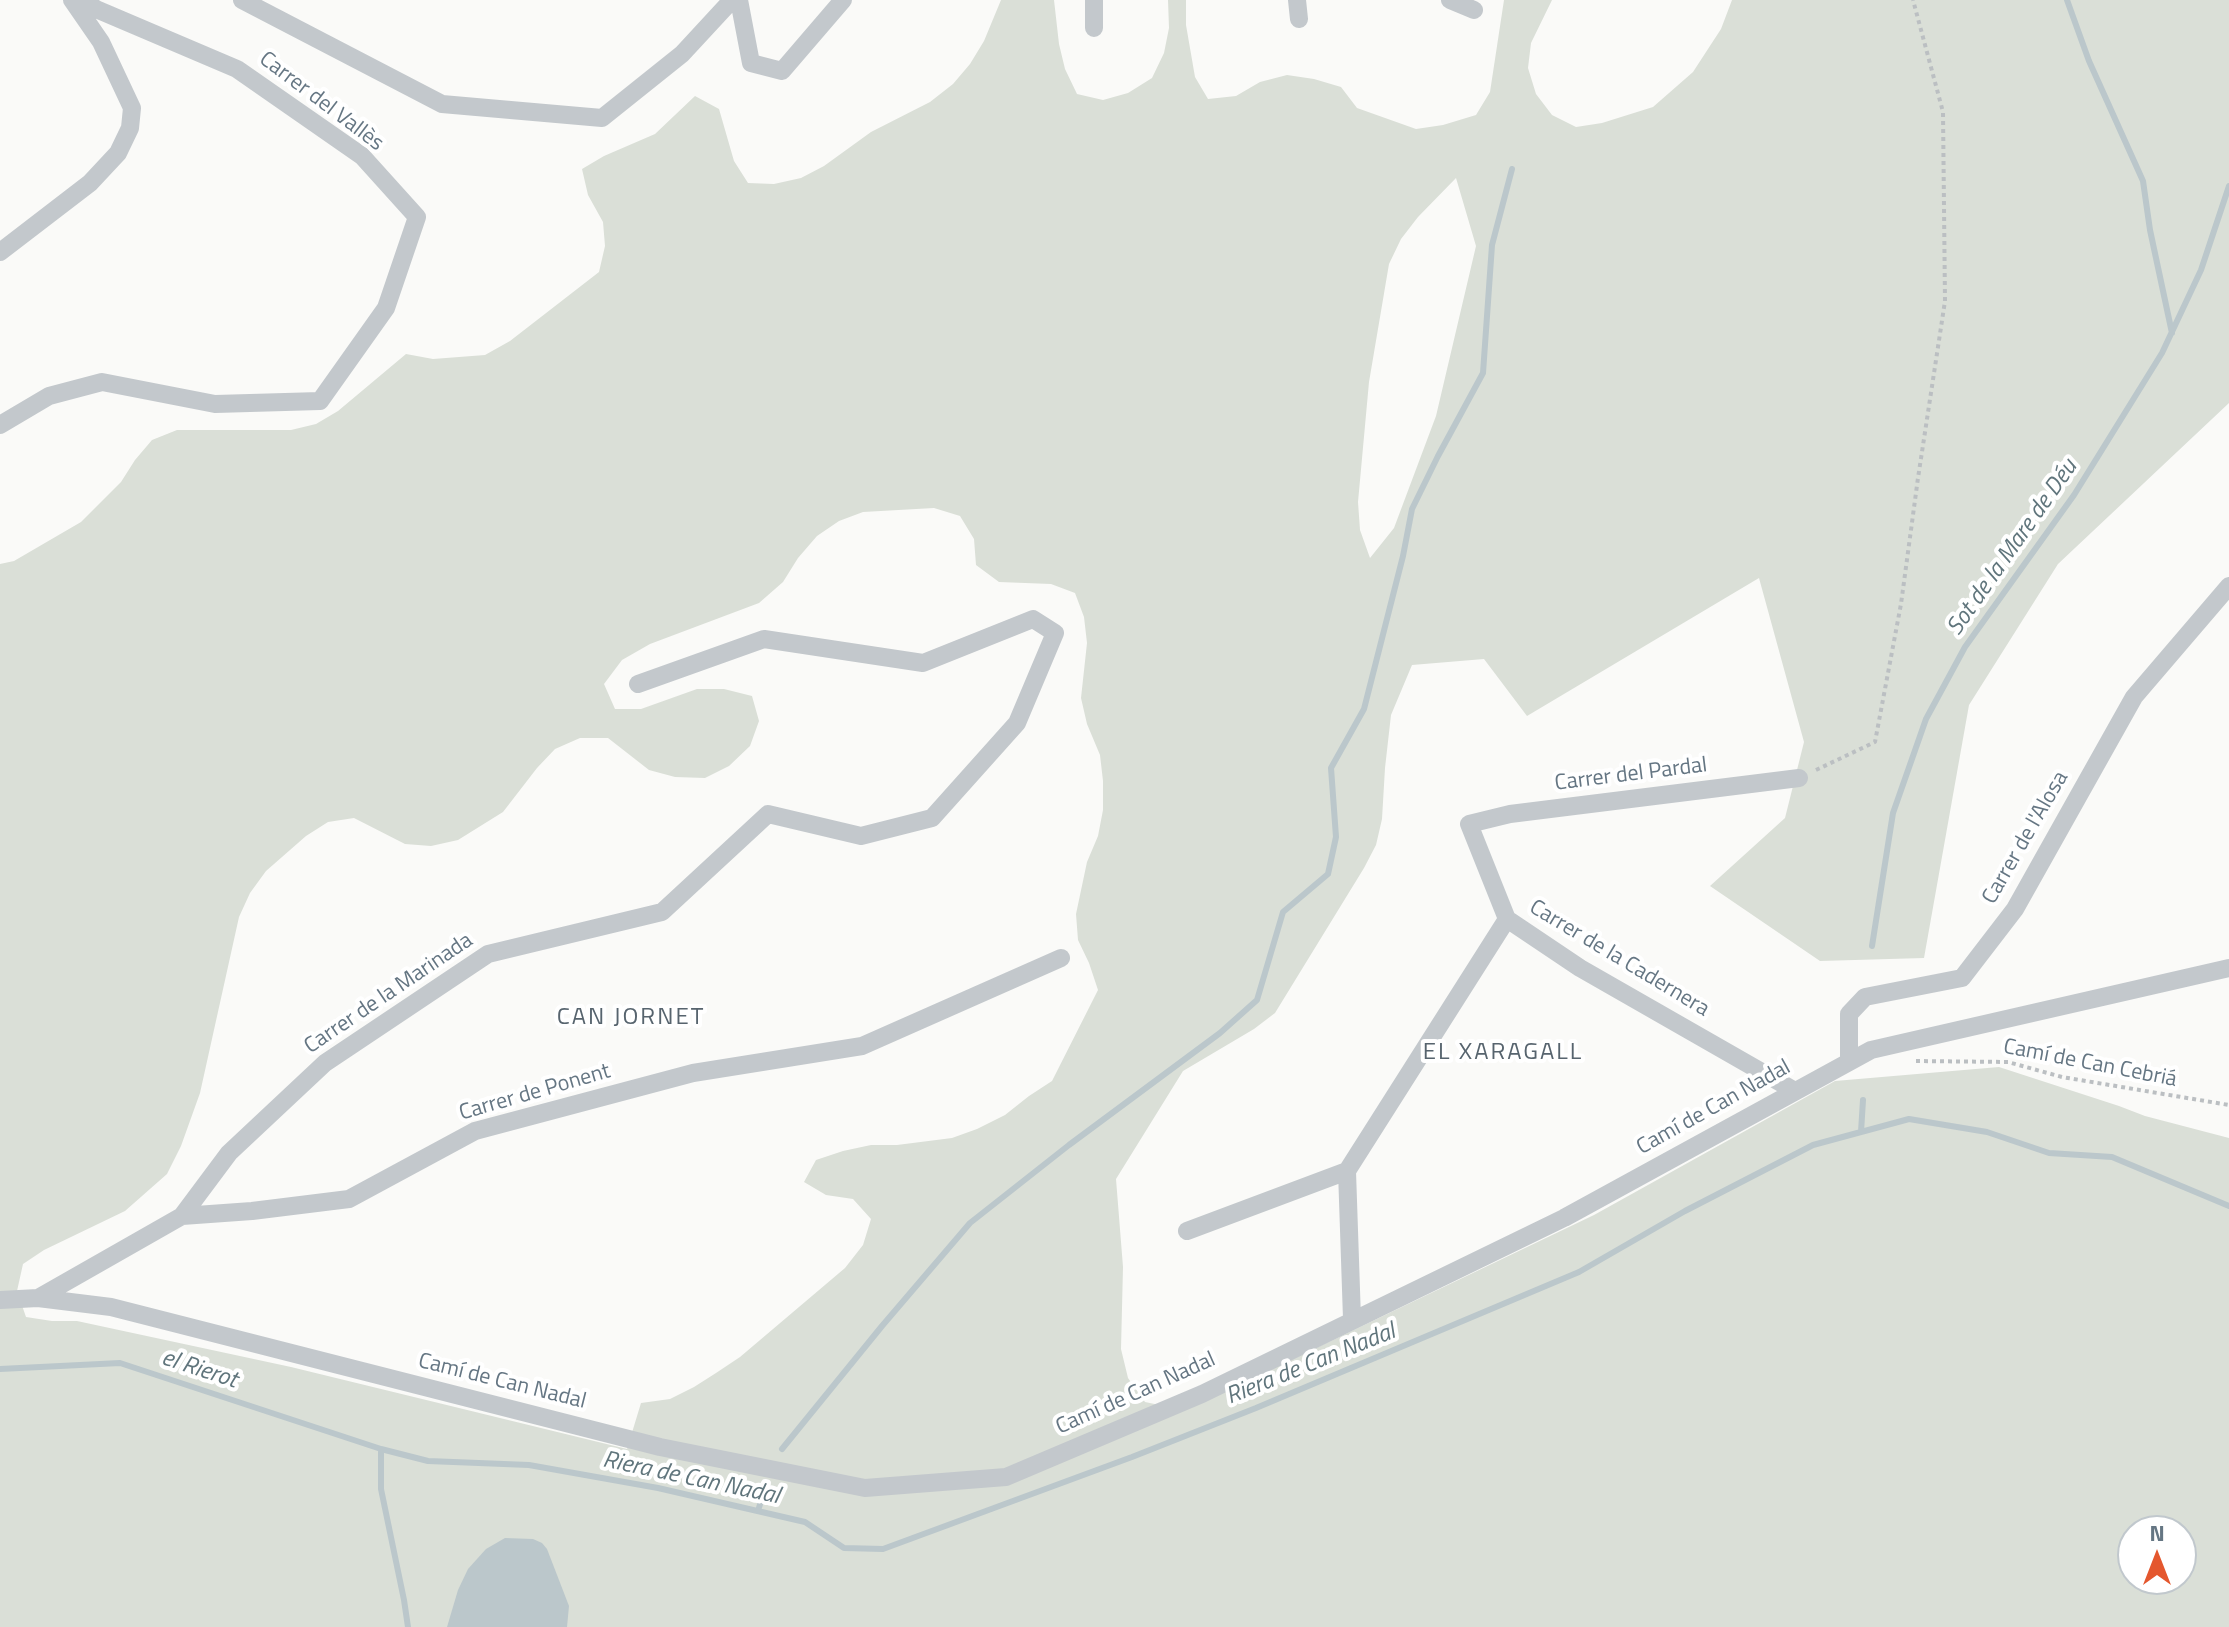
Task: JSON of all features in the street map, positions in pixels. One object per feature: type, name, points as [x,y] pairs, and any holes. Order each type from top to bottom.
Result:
[{"type":"street","points":[[0,252],[90,183],[118,153],[130,128],[132,108],[101,42],[72,0]]},
{"type":"street","name":"Carrer del Vallès","points":[[0,425],[49,396],[102,382],[215,404],[320,401],[386,308],[417,217],[362,156],[237,69],[96,9],[83,0]]},
{"type":"street","points":[[242,0],[442,104],[602,118],[682,54],[732,0]]},
{"type":"street","points":[[739,0],[751,63],[782,71],[843,0]]},
{"type":"street","points":[[1094,0],[1094,28]]},
{"type":"street","points":[[1297,0],[1299,19]]},
{"type":"street","points":[[1450,0],[1474,10]]},
{"type":"street","name":"Carrer de l'Alosa","points":[[1849,1061],[1849,1014],[1865,997],[1962,978],[2015,909],[2134,697],[2229,586]]},
{"type":"street","name":"Carrer de la Marinada","points":[[182,1216],[229,1153],[325,1063],[488,954],[662,912],[768,814],[861,836],[932,818],[1017,723],[1055,633],[1033,619],[923,663],[764,639],[638,684]]},
{"type":"street","name":"Carrer del Pardal","points":[[1469,824],[1510,814],[1799,778]]},
{"type":"street","name":"Carrer de la Cadernera","points":[[1469,824],[1507,919],[1580,968],[1795,1091]]},
{"type":"street","points":[[1352,1319],[1347,1171],[1507,919]]},
{"type":"street","name":"Carrer de Ponent","points":[[38,1298],[182,1216],[349,1199],[475,1131],[693,1073],[862,1046],[1061,958]]},
{"type":"street","name":"Camí de Can Nadal","points":[[0,1300],[38,1298],[111,1307],[660,1447],[865,1488],[1006,1477],[1202,1394],[1564,1218],[1871,1050],[2229,968]]},
{"type":"street","points":[[1187,1231],[1347,1171]]},
{"type":"path","points":[[1799,778],[1875,742],[1901,604],[1945,301],[1943,112],[1913,0]]},
{"type":"path","name":"Camí de Can Cebriá","points":[[1911,1061],[2008,1062],[2062,1077],[2229,1105]]},
{"type":"shaded area","points":[[1001,0],[1054,0],[1065,69],[1077,94],[1103,100],[1128,93],[1152,78],[1164,53],[1169,28],[1168,0],[1186,0],[1186,25],[1195,77],[1208,99],[1236,96],[1260,82],[1287,75],[1341,87],[1357,108],[1416,129],[1476,115],[1490,92],[1504,0],[1552,0],[1531,43],[1528,68],[1536,94],[1552,115],[1576,127],[1602,123],[1653,107],[1693,72],[1721,29],[1732,0],[2229,0],[2229,403],[2058,564],[1969,705],[1924,958],[1820,961],[1710,886],[1785,818],[1804,742],[1759,578],[1527,716],[1484,659],[1412,665],[1391,715],[1382,819],[1376,845],[1364,868],[1275,1013],[1183,1071],[1116,1179],[1123,1267],[1121,1349],[1128,1378],[1145,1402],[1174,1408],[1220,1394],[1594,1215],[1835,1081],[1999,1067],[2145,1116],[2229,1138],[2229,1627],[0,1627],[0,564],[14,561],[81,522],[121,482],[152,440],[177,430],[291,430],[316,424],[338,411],[406,354],[433,359],[485,355],[510,341],[599,272],[605,246],[603,222],[588,195],[582,169],[655,134],[695,96],[719,109],[734,161],[748,183],[774,184],[801,178],[824,166],[871,132],[930,102],[953,84],[984,41]],"holes":[[[1456,178],[1476,246],[1436,416],[1394,528],[1370,558],[1360,530],[1358,502],[1369,382],[1389,264],[1401,239],[1418,217]],[[934,508],[960,516],[974,539],[976,565],[999,582],[1051,584],[1075,593],[1084,617],[1087,643],[1081,698],[1087,724],[1100,755],[1103,810],[1098,836],[1087,862],[1076,914],[1078,940],[1098,990],[1052,1081],[1005,1115],[952,1138],[871,1145],[816,1160],[804,1182],[826,1195],[853,1199],[871,1219],[863,1245],[845,1268],[740,1357],[670,1399],[641,1403],[627,1449],[291,1367],[77,1321],[26,1317],[17,1291],[23,1264],[44,1250],[125,1211],[167,1174],[181,1146],[200,1093],[239,917],[250,893],[266,871],[306,836],[328,822],[354,818],[405,844],[431,846],[458,840],[503,812],[555,749],[580,738],[608,738],[649,770],[675,777],[705,778],[729,766],[750,746],[759,721],[752,696],[724,689],[697,689],[641,709],[615,709],[604,684],[622,660],[650,644],[759,603],[783,582],[817,536],[839,521],[863,512]]]},
{"type":"shaded area","points":[[505,1538],[533,1539],[547,1549],[569,1606],[567,1627],[447,1627],[468,1569],[486,1549]]},
{"type":"waterway","points":[[2067,0],[2089,61],[2143,181],[2172,333]]},
{"type":"waterway","points":[[782,1449],[970,1223],[1220,1033],[1257,1000],[1283,912],[1328,874],[1336,837],[1331,768],[1364,709],[1412,509],[1483,373],[1492,245],[1512,169]]},
{"type":"waterway","name":"Sot de la Mare de Déu","points":[[1872,946],[1893,813],[1926,719],[1965,647],[2074,495],[2162,353],[2201,270],[2229,186]]},
{"type":"waterway","name":"Sot de la Mare de Déu","points":[[1861,1132],[1863,1100]]},
{"type":"waterway","name":"Riera de Can Nadal","points":[[0,1369],[120,1363],[381,1449],[428,1461],[529,1465],[658,1488],[805,1522],[844,1548],[883,1549],[1256,1408],[1579,1272],[1685,1211],[1813,1145],[1909,1119],[1987,1132],[2049,1153],[2112,1157],[2229,1206]]},
{"type":"waterway","points":[[381,1449],[381,1489],[408,1627]]},
{"type":"waterway","points":[[758,1511],[764,1491]]},
{"type":"district","name":"CAN JORNET","points":[[631,1018]]},
{"type":"district","name":"EL XARAGALL","points":[[1503,1053]]},
{"type":"water label","name":"el Rierot","points":[[199,1370]]}]
